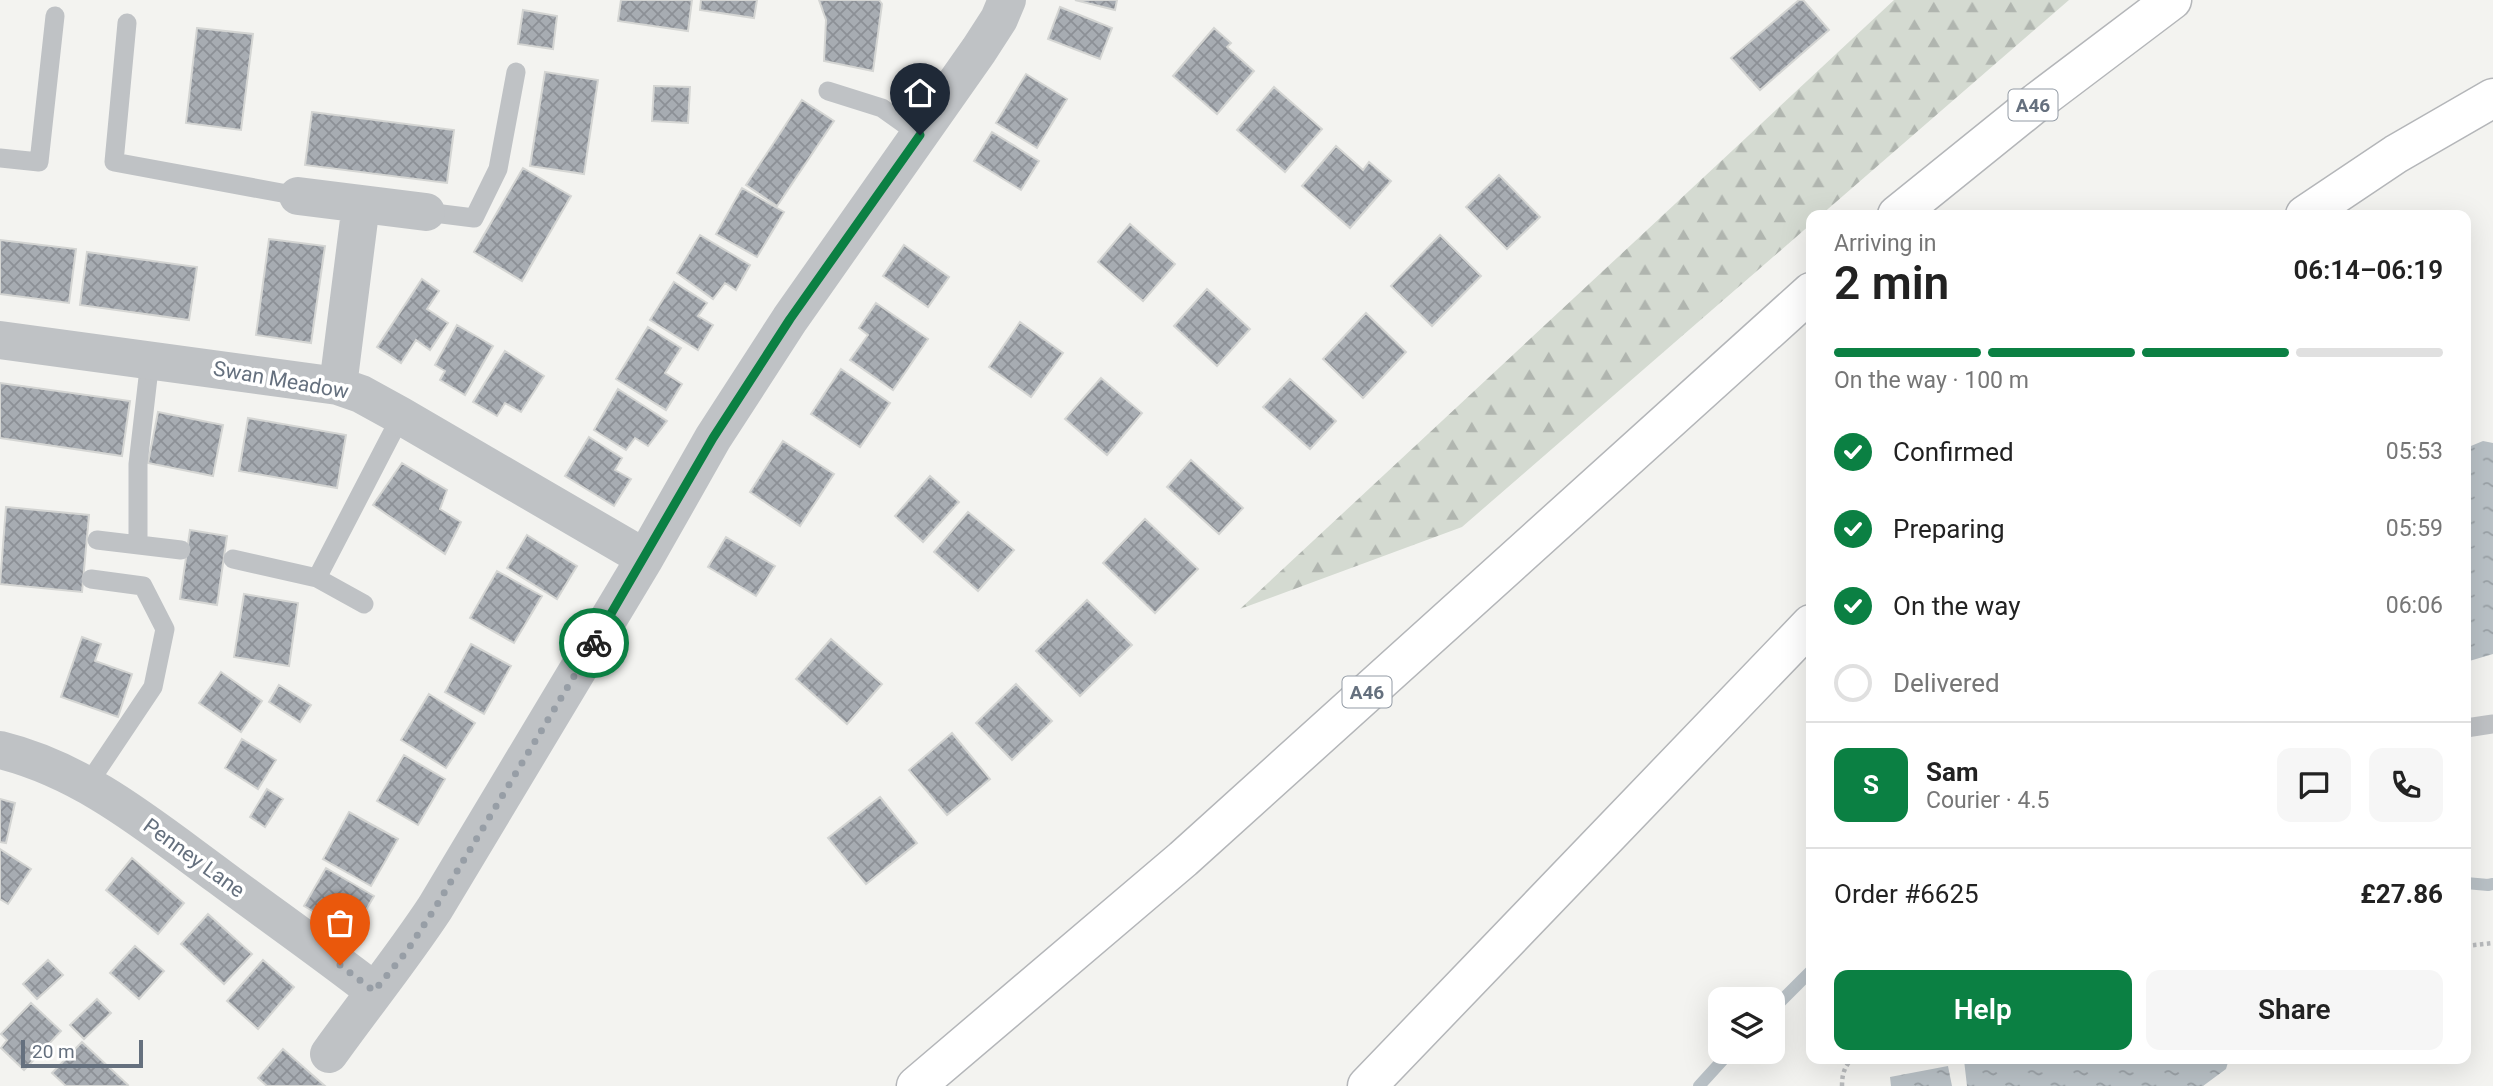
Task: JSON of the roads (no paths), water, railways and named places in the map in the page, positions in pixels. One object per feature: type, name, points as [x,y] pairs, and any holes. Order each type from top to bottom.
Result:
[{"type":"highway","name":"A46","points":[[1903,210],[2037,102],[2172,0]]},
{"type":"highway","points":[[2312,210],[2396,154],[2493,98]]},
{"type":"highway","name":"A46","points":[[916,1086],[1183,859],[1806,297]]},
{"type":"highway","points":[[1367,1086],[1806,629]]},
{"type":"street","points":[[329,1054],[374,991],[407,951],[435,908],[645,558],[720,427],[790,319],[999,19],[1007,0]]},
{"type":"street","points":[[298,197],[426,212]]},
{"type":"street","points":[[338,386],[361,204]]},
{"type":"street","name":"Swan Meadow","points":[[0,340],[338,386],[361,394],[401,416],[645,558]]},
{"type":"street","name":"Penney Lane","points":[[0,750],[29,757],[88,784],[118,802],[374,991]]},
{"type":"lane","points":[[0,158],[39,162],[55,16]]},
{"type":"lane","points":[[127,23],[114,162],[298,197]]},
{"type":"lane","points":[[426,212],[474,218],[498,169],[516,72]]},
{"type":"lane","points":[[828,91],[881,108],[920,135]]},
{"type":"lane","points":[[138,543],[138,464],[149,359]]},
{"type":"lane","points":[[317,578],[401,416]]},
{"type":"lane","points":[[97,540],[181,550]]},
{"type":"lane","points":[[233,559],[317,578],[364,604]]},
{"type":"lane","points":[[88,784],[153,687],[165,629],[143,586],[91,579]]},
{"type":"lane","points":[[2471,727],[2493,724]]},
{"type":"water","points":[[2483,441],[2493,443],[2493,654],[2471,661],[2471,446]]},
{"type":"water","points":[[1964,1064],[2228,1064],[2226,1069],[2203,1086],[1967,1086]]},
{"type":"water","points":[[1948,1066],[1952,1086],[1891,1086],[1890,1077]]},
{"type":"waterway","points":[[2471,883],[2493,884]]},
{"type":"waterway","points":[[1785,997],[1806,976]]},
{"type":"waterway","points":[[1699,1086],[1719,1064]]}]
